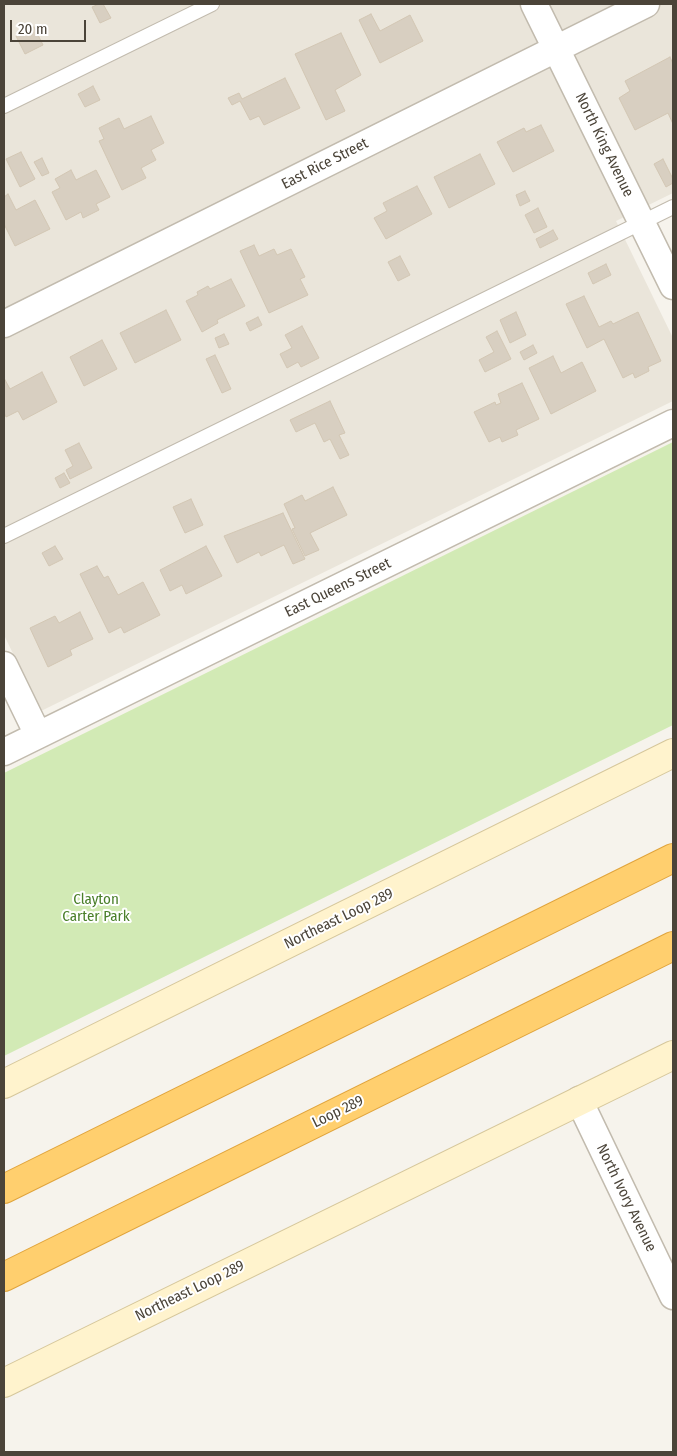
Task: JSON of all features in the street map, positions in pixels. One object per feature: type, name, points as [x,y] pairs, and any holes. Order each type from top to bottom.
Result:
[{"type":"highway","points":[[621,884],[673,854]]},
{"type":"highway","points":[[4,1189],[673,858]]},
{"type":"highway","name":"Loop 289","points":[[4,1277],[673,946]]},
{"type":"main road","name":"Northeast Loop 289","points":[[4,1084],[673,753]]},
{"type":"main road","name":"Northeast Loop 289","points":[[4,1383],[579,1100],[673,1056]]},
{"type":"street","name":"North King Avenue","points":[[534,4],[673,286]]},
{"type":"street","name":"East Rice Street","points":[[4,324],[646,4]]},
{"type":"street","name":"East Queens Street","points":[[4,752],[673,423]]},
{"type":"street","points":[[4,665],[38,735]]},
{"type":"street","name":"North Ivory Avenue","points":[[579,1100],[671,1284]]},
{"type":"lane","points":[[4,106],[212,4]]},
{"type":"lane","points":[[4,536],[673,207]]},
{"type":"shaded area","points":[[4,4],[673,4],[673,193],[616,221],[673,338],[673,401],[41,711],[4,635]]},
{"type":"green space","name":"Clayton Carter Park","points":[[673,442],[673,725],[4,1056],[4,773]]},
{"type":"building","points":[[103,4],[111,18],[100,23],[92,7]]},
{"type":"building","points":[[371,14],[380,31],[410,15],[423,41],[380,63],[359,20]]},
{"type":"building","points":[[34,27],[43,45],[25,54],[16,36]]},
{"type":"building","points":[[341,33],[361,75],[335,90],[345,111],[326,120],[295,54]]},
{"type":"building","points":[[670,57],[673,64],[673,124],[668,113],[635,130],[619,98],[630,91],[625,81]]},
{"type":"building","points":[[285,78],[300,108],[264,125],[259,116],[250,120],[240,101],[232,105],[228,98],[239,93],[242,99]]},
{"type":"building","points":[[93,86],[100,100],[85,107],[78,94]]},
{"type":"building","points":[[151,116],[164,143],[151,150],[156,160],[141,168],[146,178],[122,190],[99,141],[104,139],[99,128],[119,118],[124,129]]},
{"type":"building","points":[[541,125],[554,151],[513,172],[497,142],[524,128],[526,132]]},
{"type":"building","points":[[21,152],[35,179],[20,187],[6,159]]},
{"type":"building","points":[[480,154],[495,184],[449,208],[434,177]]},
{"type":"building","points":[[42,158],[49,173],[42,176],[34,162]]},
{"type":"building","points":[[663,159],[673,179],[673,183],[666,187],[654,164]]},
{"type":"building","points":[[71,170],[76,180],[96,170],[110,197],[96,204],[99,210],[83,218],[81,212],[66,220],[52,192],[60,188],[55,179]]},
{"type":"building","points":[[417,186],[432,214],[386,239],[374,218],[387,211],[383,203]]},
{"type":"building","points":[[525,191],[530,201],[520,206],[516,195]]},
{"type":"building","points":[[8,194],[16,210],[35,200],[50,229],[15,246],[4,224],[4,197]]},
{"type":"building","points":[[538,208],[547,227],[534,233],[525,215]]},
{"type":"building","points":[[553,230],[558,239],[540,248],[536,239]]},
{"type":"building","points":[[254,245],[259,256],[274,249],[277,255],[291,249],[305,277],[300,279],[308,295],[269,313],[240,251]]},
{"type":"building","points":[[400,256],[410,275],[398,281],[388,262]]},
{"type":"building","points":[[606,264],[611,275],[593,284],[588,273]]},
{"type":"building","points":[[231,279],[245,306],[217,320],[218,323],[202,332],[186,301],[198,295],[197,292],[208,286],[210,289]]},
{"type":"building","points":[[584,296],[599,327],[611,321],[613,324],[638,312],[661,361],[648,367],[649,371],[635,378],[633,373],[623,378],[604,339],[587,348],[566,304]]},
{"type":"building","points":[[166,310],[181,340],[135,363],[120,333]]},
{"type":"building","points":[[516,312],[526,335],[510,343],[500,320]]},
{"type":"building","points":[[258,317],[262,325],[250,331],[246,323]]},
{"type":"building","points":[[302,326],[319,358],[301,367],[298,362],[287,368],[280,354],[292,348],[285,335]]},
{"type":"building","points":[[497,331],[511,359],[485,372],[479,360],[494,352],[486,337]]},
{"type":"building","points":[[224,334],[229,344],[219,348],[215,338]]},
{"type":"building","points":[[102,340],[117,369],[84,386],[70,357]]},
{"type":"building","points":[[533,345],[537,353],[524,360],[520,352]]},
{"type":"building","points":[[215,355],[231,389],[222,393],[206,359]]},
{"type":"building","points":[[553,356],[561,373],[582,362],[596,391],[551,414],[529,368]]},
{"type":"building","points":[[42,372],[57,402],[23,420],[18,411],[6,417],[4,412],[4,378],[10,389]]},
{"type":"building","points":[[522,383],[539,419],[516,430],[518,435],[502,442],[500,437],[489,442],[474,412],[495,402],[496,405],[501,403],[498,394]]},
{"type":"building","points":[[330,401],[345,433],[339,435],[349,455],[340,459],[330,439],[324,442],[315,423],[296,432],[290,420]]},
{"type":"building","points":[[79,443],[92,468],[70,479],[66,470],[73,466],[65,450]]},
{"type":"building","points":[[64,473],[70,483],[60,488],[55,478]]},
{"type":"building","points":[[333,487],[347,515],[310,533],[319,550],[305,556],[292,529],[295,528],[284,504],[302,495],[305,501]]},
{"type":"building","points":[[191,499],[203,525],[185,533],[173,507]]},
{"type":"building","points":[[283,513],[305,559],[293,564],[284,545],[261,556],[259,552],[237,563],[224,536]]},
{"type":"building","points":[[55,546],[63,559],[49,566],[42,553]]},
{"type":"building","points":[[206,546],[222,576],[186,594],[182,585],[170,591],[160,570]]},
{"type":"building","points":[[97,566],[104,578],[108,576],[118,595],[143,582],[160,615],[124,633],[121,627],[109,633],[80,574]]},
{"type":"building","points":[[80,612],[93,639],[70,650],[72,655],[48,667],[30,628],[55,616],[59,623]]}]
